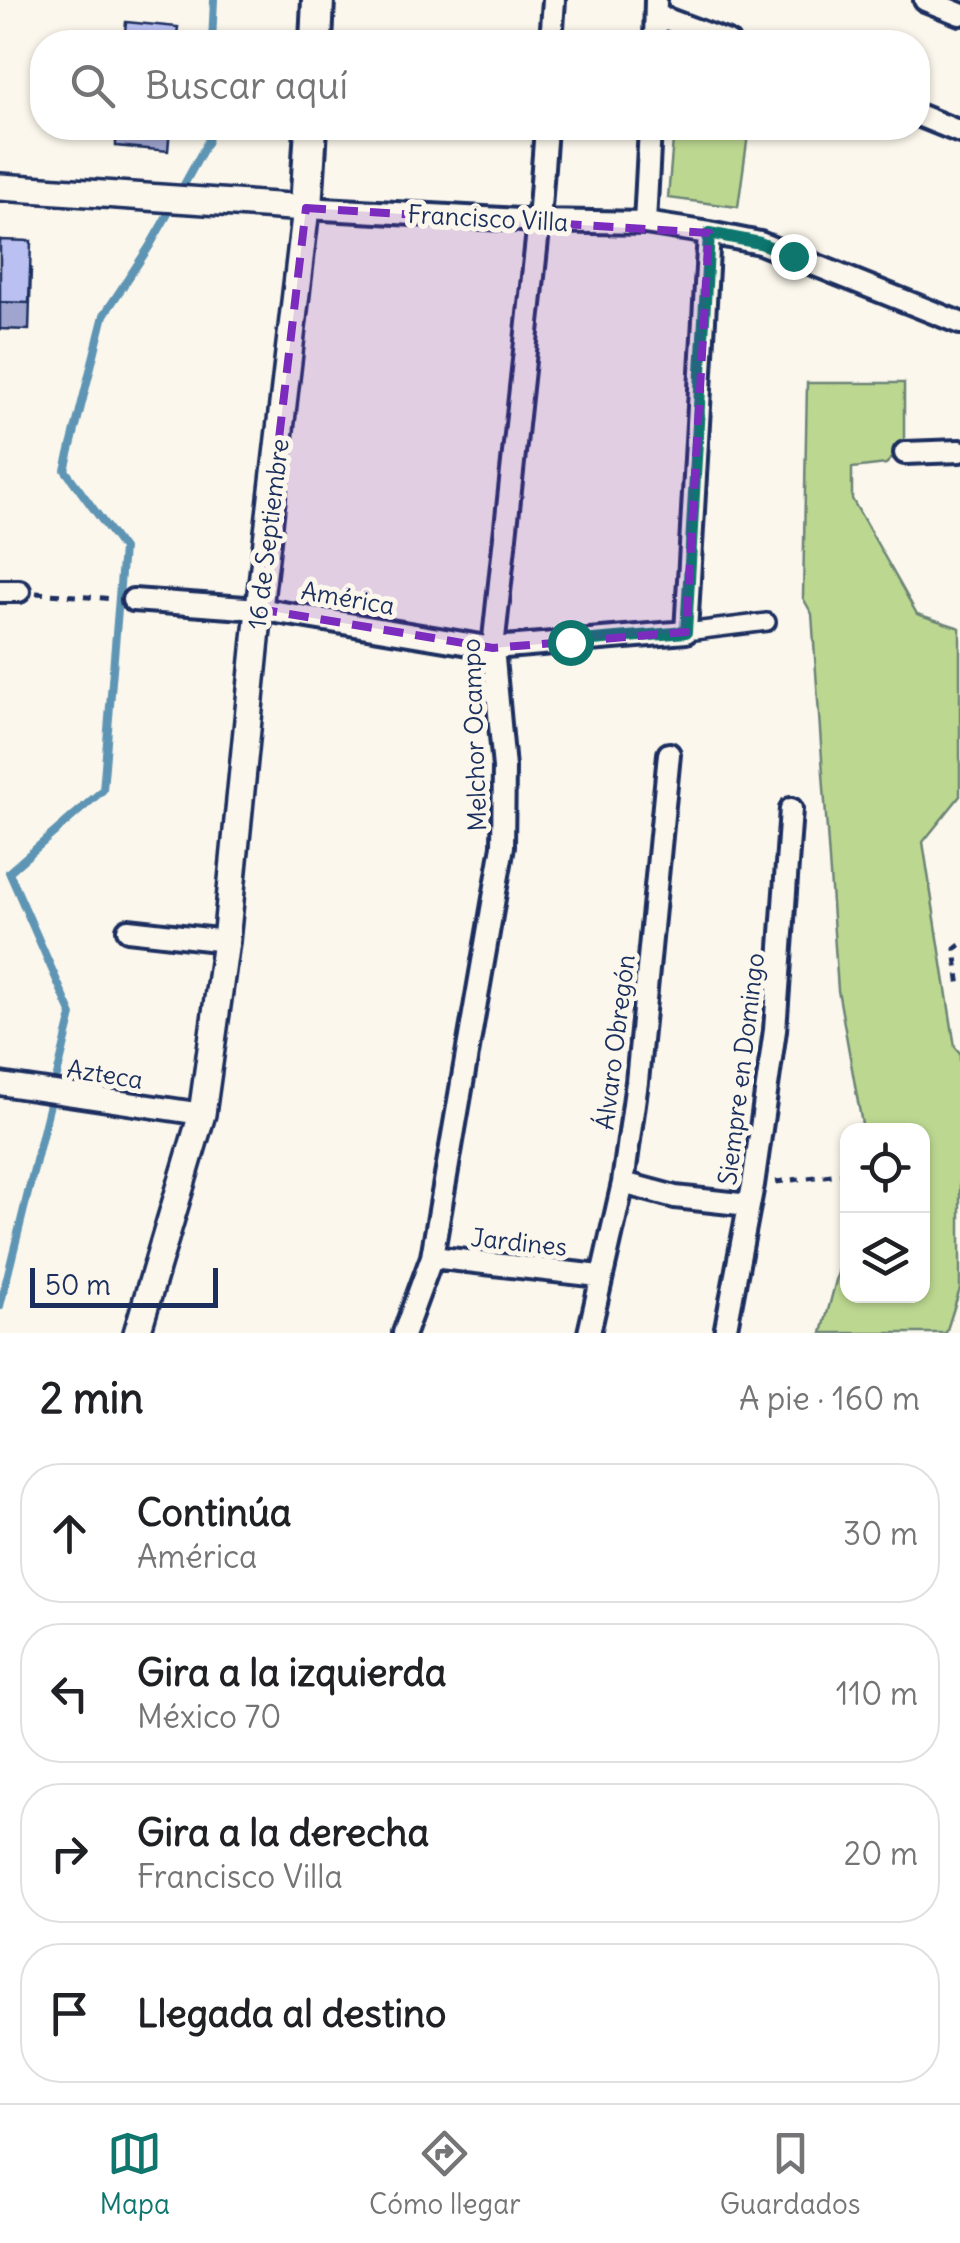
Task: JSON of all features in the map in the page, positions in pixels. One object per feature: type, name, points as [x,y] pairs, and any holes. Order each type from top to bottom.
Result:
[{"type":"main road","points":[[317,30],[318,0]]},
{"type":"main road","name":"16 de Septiembre","points":[[306,208],[310,140]]},
{"type":"street","points":[[552,30],[554,0]]},
{"type":"street","points":[[925,0],[960,14]]},
{"type":"street","points":[[656,7],[703,30]]},
{"type":"street","points":[[930,120],[960,132]]},
{"type":"street","name":"Melchor Ocampo","points":[[404,1333],[432,1257],[503,846],[504,768],[493,648],[545,140]]},
{"type":"street","points":[[645,223],[649,140]]},
{"type":"street","name":"Francisco Villa","points":[[0,187],[539,222],[645,223],[760,243],[960,323]]},
{"type":"street","name":"16 de Septiembre","points":[[137,1333],[202,1114],[226,941],[259,609],[306,208]]},
{"type":"street","points":[[709,233],[686,632],[767,622]]},
{"type":"street","points":[[905,454],[960,450]]},
{"type":"street","name":"América","points":[[133,600],[259,609],[493,648],[686,632]]},
{"type":"street","name":"Álvaro Obregón","points":[[589,1333],[622,1184],[649,978],[669,754]]},
{"type":"street","name":"Siempre en Domingo","points":[[725,1333],[751,1195],[775,1030],[791,808]]},
{"type":"street","points":[[128,930],[226,941]]},
{"type":"street","name":"Azteca","points":[[9,1085],[202,1114]]},
{"type":"street","points":[[622,1184],[675,1197],[751,1195]]},
{"type":"street","name":"Jardines","points":[[432,1257],[600,1276]]},
{"type":"path","points":[[9,591],[133,600]]},
{"type":"path","points":[[958,947],[960,988]]},
{"type":"path","points":[[751,1195],[840,1175]]},
{"type":"highlighted area","points":[[306,208],[709,233],[686,632],[493,648],[259,609]]},
{"type":"green space","points":[[673,140],[747,140],[738,207],[668,198]]},
{"type":"green space","points":[[807,383],[904,383],[904,447],[886,464],[852,468],[852,499],[917,614],[960,628],[960,796],[923,842],[955,1047],[960,1053],[960,1289],[946,1333],[822,1333],[840,1265],[840,1303],[930,1303],[930,1123],[862,1123],[838,990],[812,614],[803,598]]},
{"type":"building","points":[[126,22],[178,27],[178,30],[125,30]]},
{"type":"building","points":[[0,240],[31,241],[29,303],[0,302]]},
{"type":"waterway","points":[[213,30],[214,0]]},
{"type":"waterway","points":[[180,192],[208,140]]},
{"type":"waterway","points":[[0,1306],[72,1015],[9,872],[103,790],[123,549],[65,470],[104,315],[173,205]]},
{"type":"route","points":[[570,642],[686,632],[709,233],[760,243],[793,256]]}]
